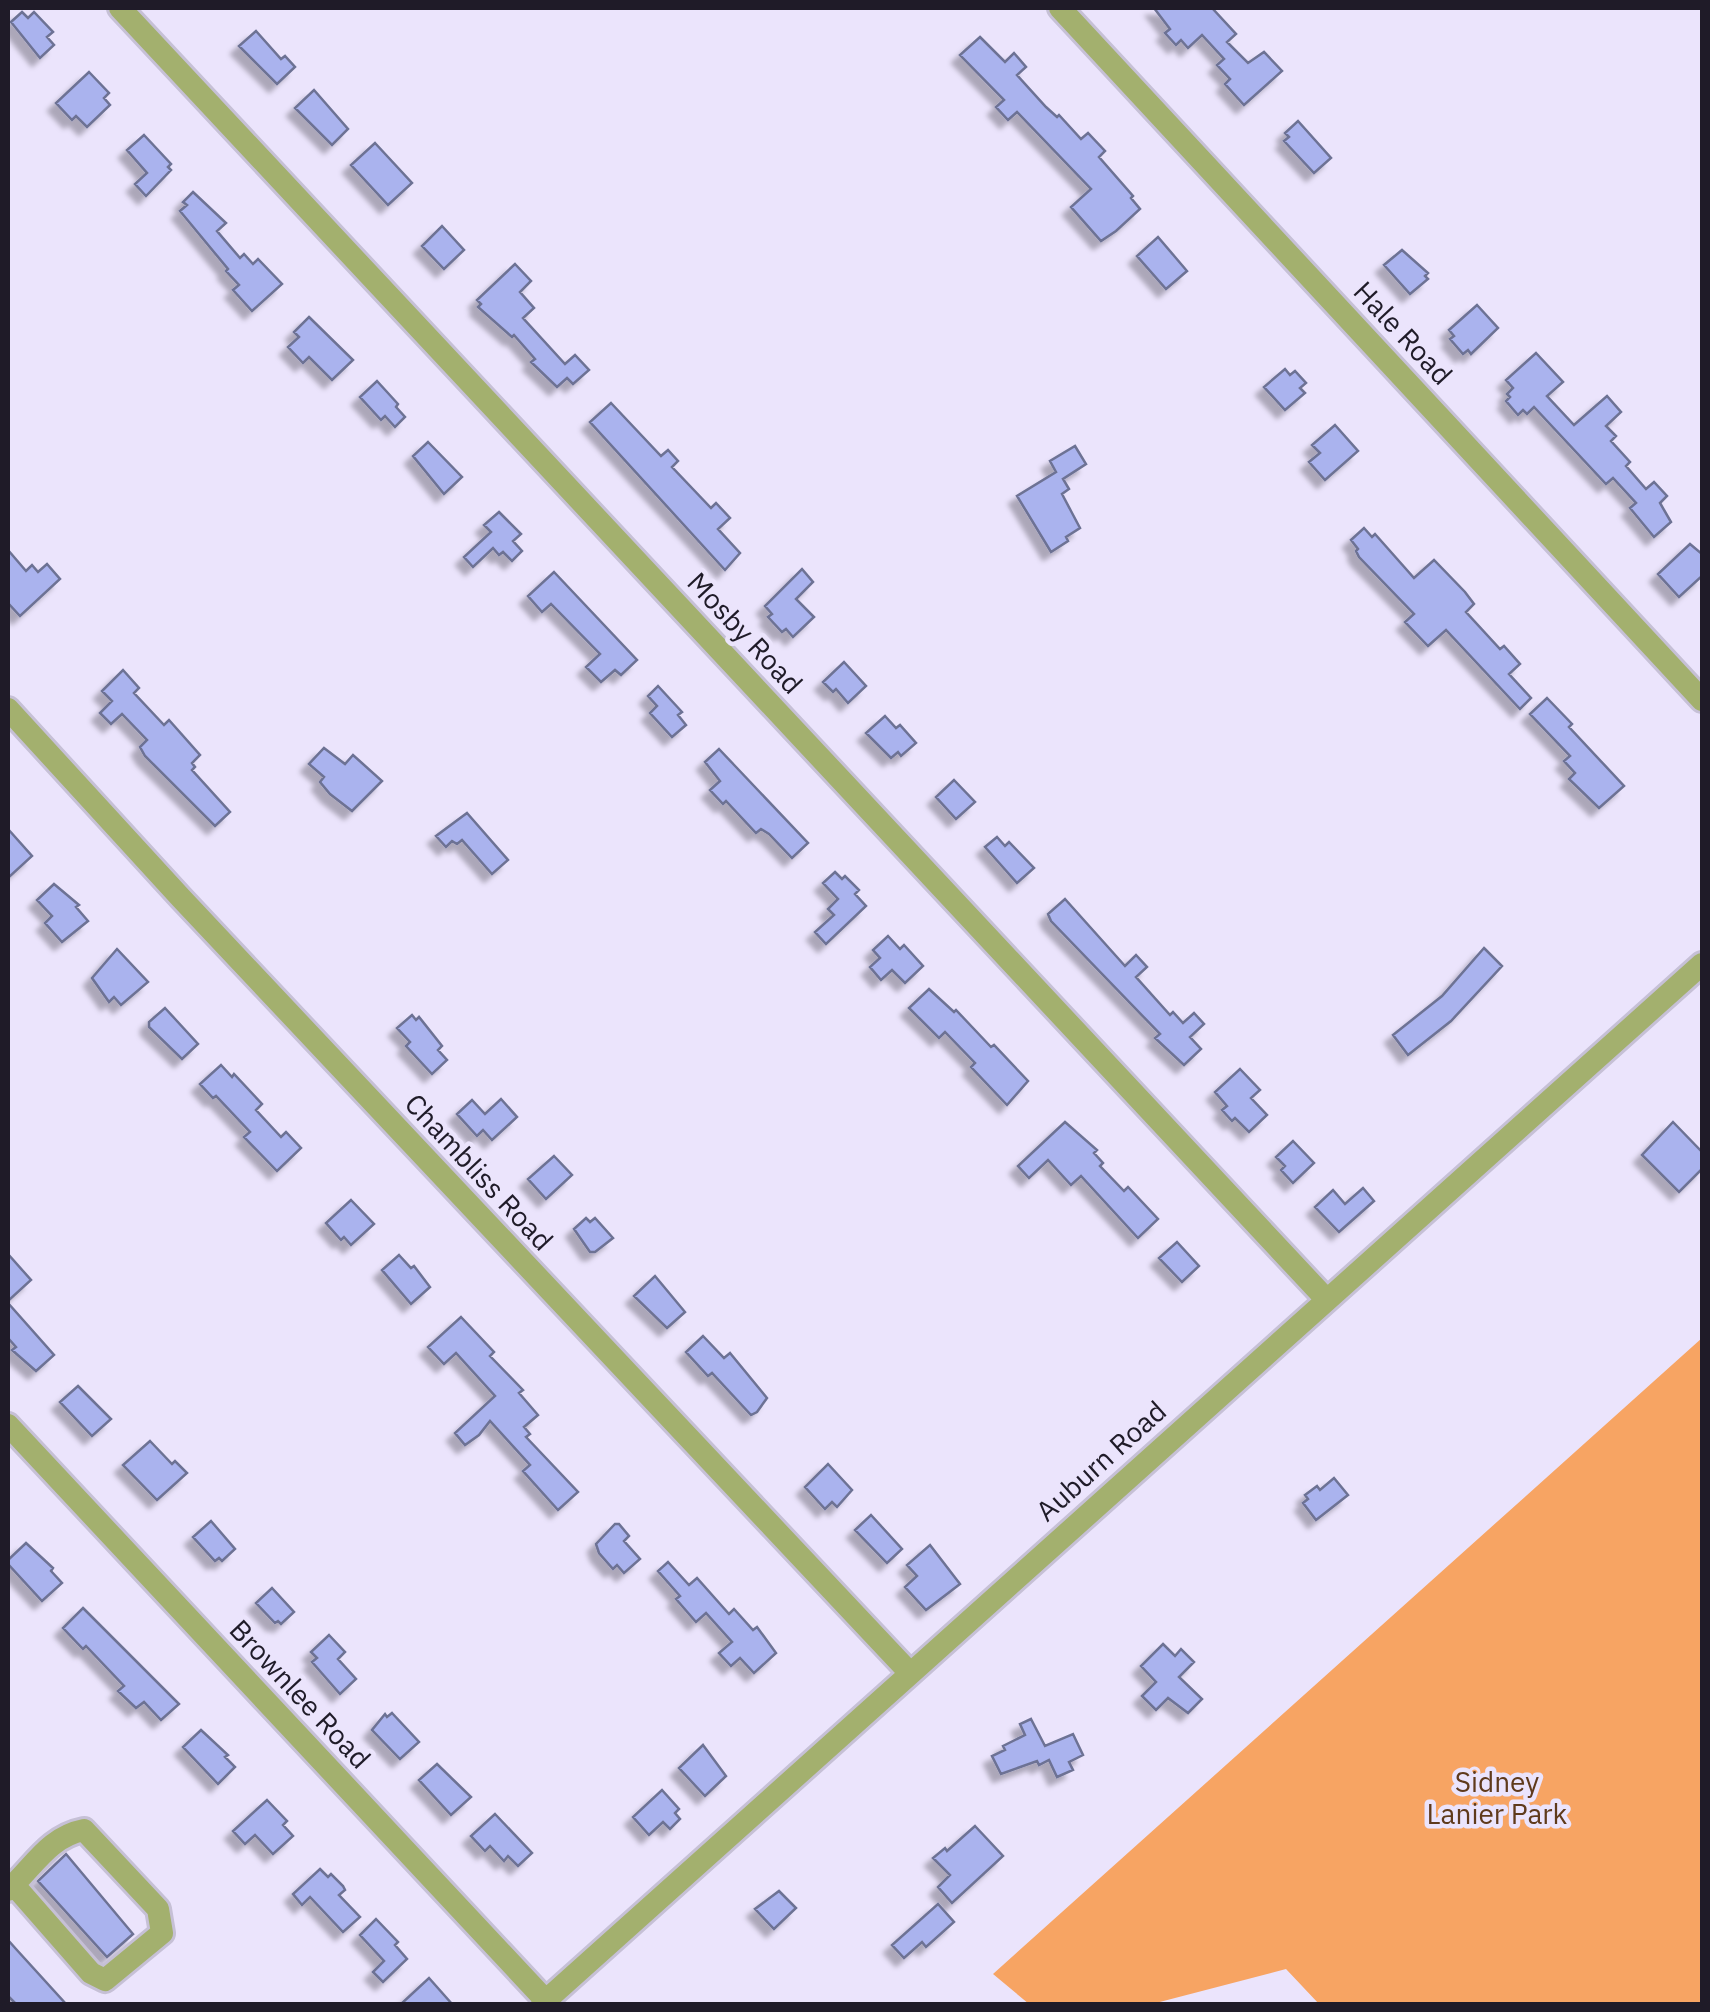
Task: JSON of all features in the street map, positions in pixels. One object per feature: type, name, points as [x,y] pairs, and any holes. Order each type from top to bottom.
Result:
[{"type":"street","name":"Mosby Road","points":[[120,8],[1326,1299]]},
{"type":"street","name":"Hale Road","points":[[1060,8],[1702,700]]},
{"type":"street","name":"Chambliss Road","points":[[8,709],[910,1673]]},
{"type":"street","name":"Auburn Road","points":[[546,2003],[1702,964]]},
{"type":"street","name":"Brownlee Road","points":[[8,1425],[546,2003]]},
{"type":"street","points":[[84,1830],[158,1909],[162,1933],[106,1980],[91,1973],[10,1888],[65,1834],[84,1830]]},
{"type":"green space","name":"Sidney Lanier Park","points":[[1702,1338],[1702,2004],[1319,2004],[1286,1969],[1152,2004],[1029,2004],[993,1974]]},
{"type":"building","points":[[1154,8],[1212,8],[1236,34],[1227,42],[1248,63],[1264,52],[1282,71],[1244,105],[1225,84],[1230,79],[1217,65],[1224,59],[1202,35],[1188,48],[1181,40],[1176,45],[1165,33],[1170,29]]},
{"type":"building","points":[[22,12],[28,18],[34,12],[53,32],[47,37],[54,45],[40,58],[11,22]]},
{"type":"building","points":[[256,31],[281,59],[285,56],[295,67],[277,84],[239,46]]},
{"type":"building","points":[[980,37],[1005,62],[1014,53],[1026,67],[1017,75],[1081,139],[1088,133],[1105,151],[1099,157],[1133,196],[1140,209],[1101,241],[1071,207],[1091,189],[1017,112],[1008,120],[996,107],[1004,100],[960,55]]},
{"type":"building","points":[[89,72],[109,93],[104,98],[110,105],[87,127],[76,116],[72,120],[56,103]]},
{"type":"building","points":[[314,90],[348,129],[332,145],[295,108]]},
{"type":"building","points":[[1298,121],[1331,158],[1314,173],[1284,141],[1289,137],[1285,133]]},
{"type":"building","points":[[144,135],[171,164],[171,170],[146,196],[135,184],[147,173],[127,150]]},
{"type":"building","points":[[375,143],[412,183],[388,205],[351,165]]},
{"type":"building","points":[[193,192],[226,223],[217,231],[240,258],[244,254],[253,264],[258,259],[282,284],[252,311],[233,290],[239,285],[228,269],[180,211]]},
{"type":"building","points":[[442,226],[464,250],[444,269],[422,246]]},
{"type":"building","points":[[1158,237],[1187,271],[1166,289],[1137,256]]},
{"type":"building","points":[[1402,250],[1428,273],[1428,279],[1410,294],[1384,265]]},
{"type":"building","points":[[515,264],[531,281],[520,292],[534,308],[523,318],[565,364],[575,355],[589,370],[573,384],[567,378],[557,387],[531,362],[535,359],[514,335],[478,307],[481,304],[477,300]]},
{"type":"building","points":[[1477,305],[1498,328],[1471,354],[1468,350],[1463,354],[1450,339],[1454,336],[1449,330]]},
{"type":"building","points":[[309,317],[353,360],[332,380],[309,357],[303,363],[288,347],[299,337],[294,332]]},
{"type":"building","points":[[1536,353],[1563,382],[1547,396],[1574,425],[1607,396],[1621,412],[1606,426],[1616,436],[1611,441],[1646,489],[1654,482],[1667,496],[1660,503],[1671,522],[1654,537],[1630,508],[1636,503],[1613,478],[1606,484],[1534,407],[1527,414],[1523,410],[1518,415],[1506,401],[1513,388],[1506,380]]},
{"type":"building","points":[[1285,369],[1290,375],[1295,371],[1306,383],[1300,388],[1305,393],[1285,410],[1264,387]]},
{"type":"building","points":[[377,381],[405,417],[395,427],[385,416],[381,420],[360,397]]},
{"type":"building","points":[[611,403],[661,456],[668,450],[678,461],[672,467],[711,508],[716,503],[730,518],[718,529],[740,553],[725,570],[590,422]]},
{"type":"building","points":[[1335,425],[1358,451],[1325,480],[1309,462],[1320,453],[1312,445]]},
{"type":"building","points":[[428,442],[462,477],[444,494],[413,456]]},
{"type":"building","points":[[1075,446],[1086,464],[1063,479],[1069,489],[1062,494],[1080,528],[1051,552],[1017,496],[1056,472],[1050,461]]},
{"type":"building","points":[[499,512],[521,534],[513,541],[522,551],[512,561],[493,548],[473,567],[464,557],[491,532],[484,525]]},
{"type":"building","points":[[1364,528],[1372,537],[1375,534],[1414,578],[1434,560],[1465,592],[1474,604],[1466,612],[1500,649],[1504,646],[1520,664],[1509,674],[1531,698],[1520,709],[1446,630],[1428,646],[1405,622],[1414,614],[1359,557],[1351,540]]},
{"type":"building","points":[[1690,544],[1702,554],[1702,576],[1679,597],[1658,574]]},
{"type":"building","points":[[8,550],[26,571],[32,565],[38,572],[47,564],[60,579],[20,616],[8,603]]},
{"type":"building","points":[[802,569],[813,582],[796,599],[814,617],[793,637],[768,617],[772,614],[765,606]]},
{"type":"building","points":[[554,572],[637,660],[621,675],[615,670],[601,682],[586,667],[600,654],[551,604],[542,612],[528,596]]},
{"type":"building","points":[[844,662],[866,686],[848,703],[836,689],[833,692],[823,682]]},
{"type":"building","points":[[123,670],[139,688],[134,693],[164,725],[169,720],[200,755],[192,763],[192,770],[230,812],[215,826],[145,756],[140,747],[147,740],[122,714],[111,724],[100,713],[112,701],[102,691]]},
{"type":"building","points":[[658,686],[682,712],[678,715],[686,725],[672,737],[650,713],[657,706],[648,696]]},
{"type":"building","points":[[1547,698],[1624,786],[1599,808],[1569,779],[1575,773],[1564,761],[1570,756],[1530,714]]},
{"type":"building","points":[[885,716],[896,728],[900,725],[916,743],[901,756],[898,752],[891,758],[866,733]]},
{"type":"building","points":[[324,748],[345,764],[353,755],[382,781],[352,811],[330,794],[320,782],[324,777],[309,764]]},
{"type":"building","points":[[719,749],[808,843],[792,858],[769,834],[761,829],[756,833],[710,790],[720,781],[705,762]]},
{"type":"building","points":[[954,780],[975,802],[956,819],[936,797]]},
{"type":"building","points":[[467,813],[508,860],[492,874],[462,840],[457,844],[452,841],[446,847],[436,836]]},
{"type":"building","points":[[8,829],[32,856],[8,878]]},
{"type":"building","points":[[997,837],[1005,846],[1009,842],[1034,868],[1017,883],[985,847]]},
{"type":"building","points":[[835,872],[859,890],[855,894],[866,906],[826,944],[815,932],[834,915],[828,909],[838,899],[823,883]]},
{"type":"building","points":[[54,884],[79,905],[76,907],[88,921],[62,942],[45,923],[52,916],[37,900]]},
{"type":"building","points":[[1065,899],[1125,966],[1136,955],[1147,967],[1136,977],[1170,1015],[1173,1012],[1183,1023],[1194,1013],[1204,1024],[1190,1037],[1201,1049],[1184,1065],[1155,1038],[1160,1034],[1051,921],[1048,914]]},
{"type":"building","points":[[888,936],[900,949],[904,945],[923,966],[905,983],[892,970],[881,980],[870,967],[880,958],[873,950]]},
{"type":"building","points":[[1484,948],[1502,966],[1451,1021],[1408,1055],[1393,1035],[1442,996]]},
{"type":"building","points":[[117,949],[148,982],[121,1005],[114,997],[109,1002],[92,978]]},
{"type":"building","points":[[929,989],[956,1010],[991,1047],[994,1045],[1028,1081],[1007,1105],[945,1032],[939,1038],[909,1008]]},
{"type":"building","points":[[165,1008],[198,1044],[182,1059],[149,1027],[149,1022]]},
{"type":"building","points":[[412,1015],[416,1020],[419,1017],[442,1046],[438,1050],[447,1060],[432,1074],[406,1046],[410,1042],[397,1028]]},
{"type":"building","points":[[221,1065],[262,1104],[256,1110],[281,1137],[286,1132],[301,1148],[277,1171],[244,1137],[250,1132],[200,1084]]},
{"type":"building","points":[[1240,1069],[1260,1090],[1251,1098],[1267,1115],[1249,1132],[1222,1110],[1227,1106],[1215,1092]]},
{"type":"building","points":[[501,1099],[517,1117],[492,1140],[483,1130],[477,1136],[457,1114],[472,1100],[485,1114]]},
{"type":"building","points":[[1065,1122],[1097,1150],[1094,1153],[1103,1163],[1100,1166],[1124,1191],[1128,1187],[1158,1219],[1138,1238],[1081,1176],[1071,1185],[1048,1160],[1029,1178],[1018,1166]]},
{"type":"building","points":[[1673,1122],[1702,1152],[1702,1169],[1679,1192],[1642,1155]]},
{"type":"building","points":[[1293,1141],[1314,1163],[1293,1183],[1276,1157]]},
{"type":"building","points":[[554,1156],[572,1175],[546,1199],[528,1179]]},
{"type":"building","points":[[1363,1188],[1374,1201],[1339,1232],[1315,1207],[1333,1190],[1345,1204]]},
{"type":"building","points":[[351,1200],[374,1224],[351,1245],[326,1223]]},
{"type":"building","points":[[586,1218],[590,1222],[595,1218],[613,1238],[595,1252],[590,1252],[574,1229]]},
{"type":"building","points":[[1177,1242],[1199,1266],[1182,1282],[1159,1258]]},
{"type":"building","points":[[8,1254],[31,1280],[8,1301]]},
{"type":"building","points":[[399,1255],[411,1268],[414,1266],[430,1287],[411,1304],[382,1270]]},
{"type":"building","points":[[655,1276],[685,1312],[667,1328],[634,1296]]},
{"type":"building","points":[[8,1303],[54,1355],[36,1371],[12,1350],[16,1347],[8,1338]]},
{"type":"building","points":[[461,1317],[494,1352],[490,1356],[523,1390],[519,1393],[538,1415],[524,1427],[530,1434],[526,1437],[578,1492],[558,1510],[523,1471],[530,1465],[490,1421],[465,1445],[455,1433],[495,1396],[456,1353],[444,1364],[428,1347]]},
{"type":"building","points":[[703,1336],[724,1358],[730,1353],[767,1398],[757,1412],[751,1415],[712,1373],[708,1376],[686,1352]]},
{"type":"building","points":[[78,1386],[111,1419],[92,1436],[60,1402]]},
{"type":"building","points":[[150,1441],[172,1464],[175,1461],[187,1473],[157,1500],[123,1465]]},
{"type":"building","points":[[828,1464],[852,1490],[837,1507],[832,1502],[825,1509],[805,1487]]},
{"type":"building","points":[[1334,1478],[1348,1495],[1316,1520],[1303,1503],[1308,1499],[1305,1495],[1317,1486],[1320,1490]]},
{"type":"building","points":[[871,1515],[902,1549],[887,1563],[855,1530]]},
{"type":"building","points":[[211,1521],[235,1549],[222,1561],[215,1561],[193,1537]]},
{"type":"building","points":[[615,1524],[629,1536],[624,1541],[640,1559],[624,1573],[617,1565],[613,1569],[596,1544]]},
{"type":"building","points":[[26,1543],[53,1568],[51,1571],[62,1583],[42,1601],[8,1564]]},
{"type":"building","points":[[930,1545],[960,1584],[926,1610],[905,1587],[917,1576],[907,1565]]},
{"type":"building","points":[[668,1562],[689,1585],[697,1578],[729,1614],[734,1609],[753,1630],[757,1627],[776,1653],[754,1673],[740,1658],[731,1666],[719,1653],[732,1642],[706,1613],[696,1622],[676,1599],[680,1596],[658,1571]]},
{"type":"building","points":[[272,1588],[294,1612],[281,1624],[275,1623],[256,1603]]},
{"type":"building","points":[[83,1608],[179,1704],[161,1720],[144,1702],[136,1708],[118,1691],[124,1686],[63,1628]]},
{"type":"building","points":[[329,1635],[345,1652],[338,1659],[356,1679],[340,1694],[312,1662],[317,1658],[311,1652]]},
{"type":"building","points":[[1163,1644],[1175,1656],[1181,1649],[1194,1662],[1179,1677],[1202,1699],[1188,1713],[1168,1698],[1156,1710],[1142,1696],[1156,1682],[1141,1666]]},
{"type":"building","points":[[392,1713],[419,1742],[400,1759],[372,1730],[385,1714],[387,1717]]},
{"type":"building","points":[[1031,1719],[1045,1746],[1073,1734],[1083,1755],[1069,1762],[1073,1770],[1057,1777],[1049,1760],[1001,1774],[992,1756],[1025,1735],[1020,1724]]},
{"type":"building","points":[[201,1730],[235,1767],[218,1784],[183,1747]]},
{"type":"building","points":[[703,1745],[726,1776],[705,1796],[679,1768]]},
{"type":"building","points":[[437,1764],[471,1797],[451,1815],[419,1780]]},
{"type":"building","points":[[662,1790],[679,1809],[675,1813],[680,1819],[670,1829],[663,1822],[649,1835],[633,1817]]},
{"type":"building","points":[[267,1800],[287,1821],[283,1825],[293,1836],[273,1854],[255,1835],[245,1844],[233,1831]]},
{"type":"building","points":[[495,1814],[532,1853],[518,1866],[508,1856],[504,1861],[490,1846],[485,1851],[471,1836]]},
{"type":"building","points":[[975,1826],[1003,1856],[952,1903],[938,1887],[950,1875],[933,1858]]},
{"type":"building","points":[[66,1854],[133,1934],[107,1957],[38,1881]]},
{"type":"building","points":[[320,1869],[343,1886],[345,1890],[339,1895],[360,1917],[343,1932],[310,1897],[302,1905],[293,1894]]},
{"type":"building","points":[[779,1891],[796,1908],[774,1929],[755,1909]]},
{"type":"building","points":[[938,1904],[954,1922],[926,1947],[922,1942],[904,1958],[892,1945]]},
{"type":"building","points":[[376,1919],[398,1942],[395,1945],[407,1959],[383,1982],[373,1972],[384,1961],[360,1935]]},
{"type":"building","points":[[8,1940],[66,2004],[16,2004],[8,1996]]},
{"type":"building","points":[[429,1978],[452,2004],[401,2004]]}]
